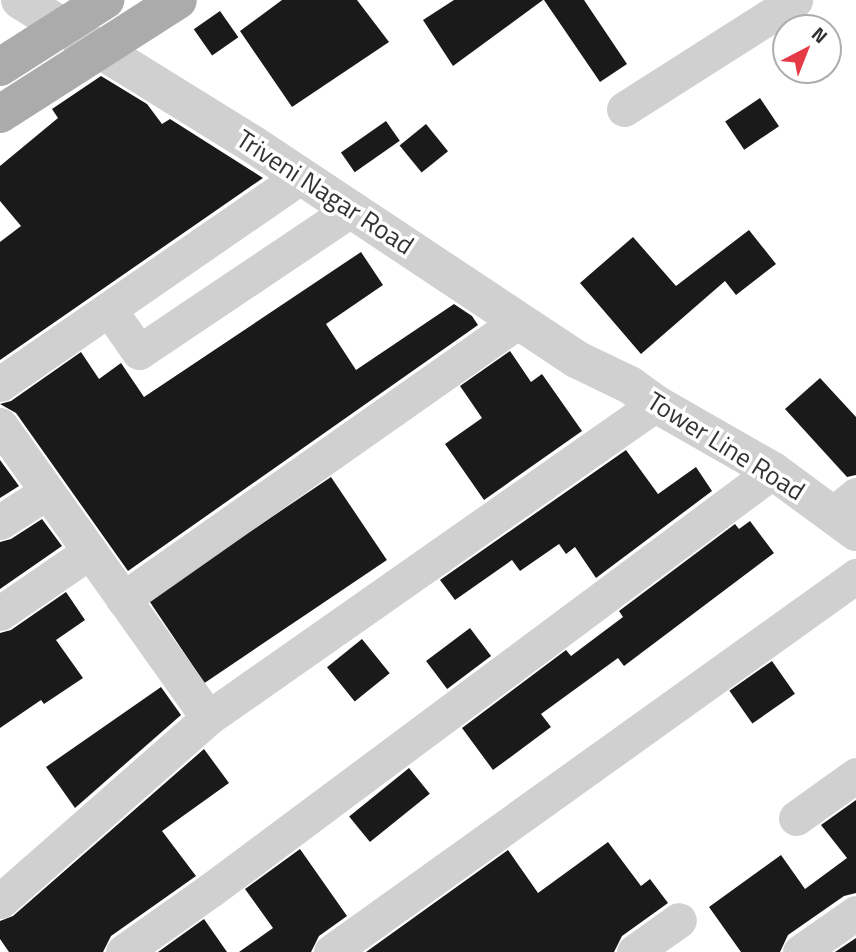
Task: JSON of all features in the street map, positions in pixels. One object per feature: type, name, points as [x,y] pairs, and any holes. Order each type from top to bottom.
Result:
[{"type":"main road","points":[[0,67],[105,0]]},
{"type":"main road","points":[[0,114],[178,0]]},
{"type":"street","name":"Triveni Nagar Road","points":[[20,0],[301,176],[576,359],[643,395]]},
{"type":"street","points":[[624,110],[795,0]]},
{"type":"street","points":[[0,384],[301,176]]},
{"type":"street","points":[[109,309],[139,352],[352,209]]},
{"type":"street","points":[[123,600],[518,321]]},
{"type":"street","points":[[0,901],[208,718],[643,395]]},
{"type":"street","name":"Tower Line Road","points":[[643,395],[848,514]]},
{"type":"street","points":[[0,425],[208,718]]},
{"type":"street","points":[[123,952],[212,889],[773,471]]},
{"type":"street","points":[[0,522],[47,492]]},
{"type":"street","points":[[0,614],[89,552]]},
{"type":"street","points":[[331,952],[856,576]]},
{"type":"street","points":[[796,818],[856,775]]},
{"type":"street","points":[[800,952],[856,913]]},
{"type":"street","points":[[634,952],[679,920]]},
{"type":"building","points":[[282,0],[357,0],[389,42],[292,107],[240,31]]},
{"type":"building","points":[[454,0],[543,0],[453,66],[423,20]]},
{"type":"building","points":[[544,0],[584,0],[627,64],[600,82]]},
{"type":"building","points":[[220,11],[238,37],[212,56],[194,29]]},
{"type":"building","points":[[101,76],[147,104],[162,124],[170,119],[263,178],[0,360],[0,242],[21,226],[0,201],[0,166],[58,118],[52,109]]},
{"type":"building","points":[[760,98],[779,126],[744,150],[725,121]]},
{"type":"building","points":[[386,121],[400,141],[355,172],[341,153]]},
{"type":"building","points":[[426,124],[448,151],[422,173],[400,145]]},
{"type":"building","points":[[749,230],[776,264],[736,295],[725,281],[641,354],[580,283],[633,237],[676,286]]},
{"type":"building","points":[[361,252],[383,285],[326,324],[356,370],[454,304],[472,316],[478,325],[128,571],[16,413],[0,404],[11,401],[81,352],[99,379],[121,363],[144,397]]},
{"type":"building","points":[[510,351],[531,382],[542,374],[582,431],[484,500],[445,444],[482,418],[460,386]]},
{"type":"building","points":[[820,378],[856,417],[856,475],[847,477],[785,409]]},
{"type":"building","points":[[626,450],[658,494],[696,467],[712,491],[596,578],[575,547],[566,554],[559,544],[520,571],[512,560],[455,600],[440,580]]},
{"type":"building","points":[[0,460],[19,486],[0,498]]},
{"type":"building","points":[[331,477],[387,560],[205,683],[149,600]]},
{"type":"building","points":[[42,519],[62,546],[0,589],[0,542],[11,539]]},
{"type":"building","points":[[750,521],[774,553],[624,666],[618,658],[541,714],[551,727],[493,770],[462,728],[566,650],[571,656],[623,617],[619,611],[735,524],[739,529]]},
{"type":"building","points":[[66,592],[85,620],[56,640],[83,678],[44,704],[41,700],[0,728],[0,633],[11,630]]},
{"type":"building","points":[[470,628],[491,656],[447,689],[426,661]]},
{"type":"building","points":[[362,639],[390,673],[355,702],[327,667]]},
{"type":"building","points":[[772,661],[795,694],[752,724],[729,691]]},
{"type":"building","points":[[161,687],[181,715],[75,808],[46,767]]},
{"type":"building","points":[[204,749],[229,783],[162,831],[196,876],[111,936],[103,952],[9,952],[0,939],[0,921],[13,916]]},
{"type":"building","points":[[409,768],[430,794],[370,842],[349,816]]},
{"type":"building","points":[[856,800],[856,893],[844,896],[788,935],[780,952],[741,952],[709,907],[781,855],[805,889],[847,858],[821,825]]},
{"type":"building","points":[[608,842],[641,886],[650,879],[668,903],[622,936],[614,952],[366,952],[508,850],[538,893]]},
{"type":"building","points":[[300,849],[347,916],[319,936],[311,952],[239,952],[273,928],[245,889]]},
{"type":"building","points":[[204,919],[227,952],[158,952]]},
{"type":"building","points":[[856,938],[856,952],[835,952]]}]
